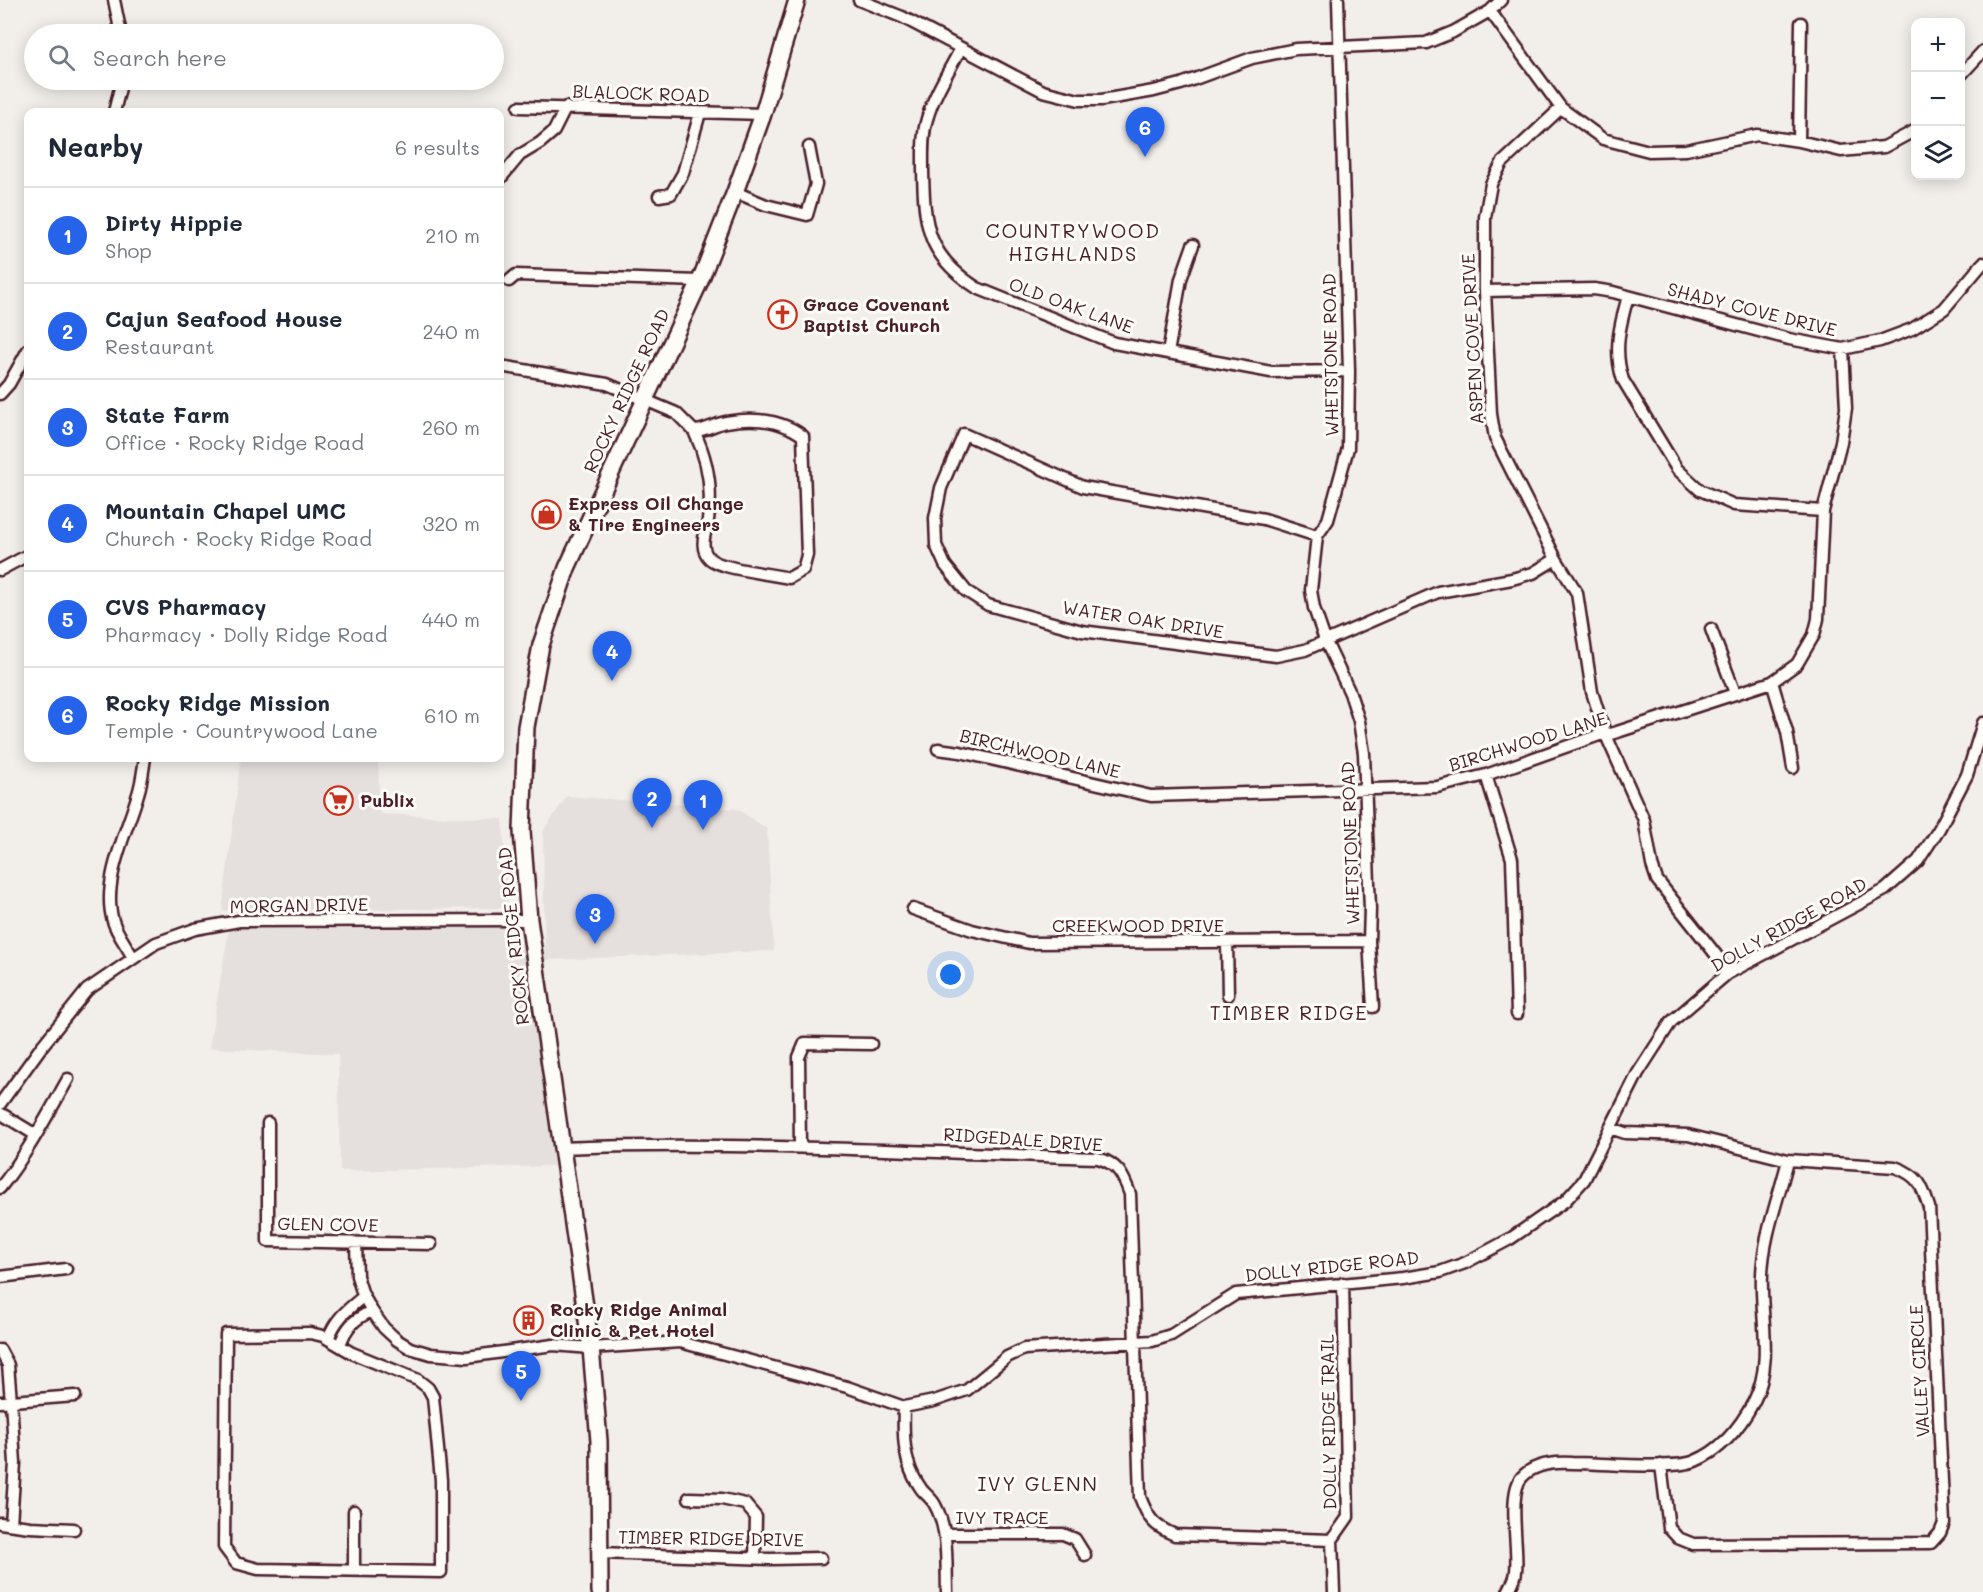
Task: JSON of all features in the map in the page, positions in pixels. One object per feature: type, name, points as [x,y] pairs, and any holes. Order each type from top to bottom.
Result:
[{"type":"main road","name":"ROCKY RIDGE ROAD","points":[[600,1592],[599,1441],[591,1348],[560,1148],[529,920],[522,831],[526,727],[541,645],[571,559],[700,281],[763,114],[796,0]]},
{"type":"street","points":[[114,0],[120,24]]},
{"type":"street","points":[[859,0],[902,17],[1043,91],[1079,100],[1102,100],[1154,91],[1267,54],[1296,49],[1426,43],[1453,33],[1490,11],[1501,0]]},
{"type":"street","name":"WHETSTONE ROAD","points":[[1338,0],[1349,371],[1348,448],[1328,520],[1317,536],[1311,590],[1314,608],[1325,640],[1350,693],[1359,721],[1364,753],[1373,1006]]},
{"type":"street","points":[[1490,11],[1562,108],[1604,138],[1649,151],[1686,150],[1757,135],[1799,141],[1841,151],[1884,147],[1911,133]]},
{"type":"street","points":[[1799,141],[1801,23]]},
{"type":"street","name":"OLD OAK LANE","points":[[961,48],[934,101],[926,121],[923,139],[924,202],[927,228],[942,259],[959,276],[977,288],[1114,343],[1271,372],[1349,371]]},
{"type":"street","points":[[1964,72],[1983,51]]},
{"type":"street","points":[[115,108],[120,90]]},
{"type":"street","name":"BLALOCK ROAD","points":[[519,107],[763,114]]},
{"type":"street","points":[[504,174],[520,155],[554,131],[566,107]]},
{"type":"street","name":"ASPEN COVE DRIVE","points":[[1562,108],[1502,164],[1491,183],[1485,217],[1485,291],[1491,414],[1496,438],[1556,559],[1577,593],[1592,692],[1605,733],[1644,820],[1652,865],[1658,880],[1717,956],[1727,974]]},
{"type":"street","points":[[659,196],[671,194],[683,173],[700,113]]},
{"type":"street","points":[[735,192],[766,205],[807,215],[816,184],[809,147]]},
{"type":"street","points":[[1168,353],[1180,279],[1193,244]]},
{"type":"street","name":"SHADY COVE DRIVE","points":[[1485,291],[1594,289],[1789,339],[1843,349],[1880,341],[1912,329],[1944,309],[1983,263]]},
{"type":"street","points":[[509,281],[516,275],[700,281]]},
{"type":"street","points":[[1628,296],[1617,338],[1619,367],[1623,380],[1677,469],[1700,490],[1734,504],[1823,511]]},
{"type":"street","name":"BIRCHWOOD LANE","points":[[938,749],[1152,796],[1437,787],[1486,775],[1605,733],[1611,734],[1772,682],[1797,664],[1814,635],[1818,620],[1823,511],[1841,442],[1845,408],[1843,349]]},
{"type":"street","points":[[0,394],[9,384],[24,357]]},
{"type":"street","points":[[504,367],[607,384],[676,413],[694,430],[703,449],[710,485],[708,519],[703,545],[708,558],[721,565],[789,578],[803,570],[807,555],[803,436],[790,426],[758,419],[724,422],[704,430],[694,430]]},
{"type":"street","name":"WATER OAK DRIVE","points":[[1317,536],[1264,519],[1083,487],[964,434],[941,488],[935,518],[936,545],[945,565],[966,591],[988,604],[1082,631],[1276,656],[1305,650],[1438,592],[1512,579],[1533,573],[1556,559]]},
{"type":"street","points":[[0,570],[24,557]]},
{"type":"street","points":[[1711,628],[1735,693]]},
{"type":"street","points":[[1772,682],[1787,732],[1793,768]]},
{"type":"street","name":"DOLLY RIDGE ROAD","points":[[904,1407],[934,1401],[967,1389],[1006,1358],[1024,1349],[1152,1341],[1171,1335],[1236,1294],[1403,1278],[1440,1272],[1465,1263],[1510,1239],[1565,1201],[1584,1180],[1638,1072],[1671,1022],[1727,974],[1885,890],[1918,861],[1939,829],[1967,775],[1983,723]]},
{"type":"street","points":[[133,958],[114,922],[111,905],[113,878],[119,850],[139,792],[144,762]]},
{"type":"street","points":[[1486,775],[1512,859],[1517,1014]]},
{"type":"street","name":"CREEKWOOD DRIVE","points":[[913,909],[972,930],[1029,943],[1369,941]]},
{"type":"street","name":"MORGAN DRIVE","points":[[0,1104],[87,990],[156,943],[188,931],[239,921],[529,920]]},
{"type":"street","points":[[1227,942],[1228,995]]},
{"type":"street","points":[[800,1147],[799,1057],[805,1043],[871,1044]]},
{"type":"street","points":[[0,1188],[36,1135],[68,1079]]},
{"type":"street","points":[[0,1113],[36,1135]]},
{"type":"street","name":"GLEN COVE","points":[[268,1123],[268,1241],[431,1244]]},
{"type":"street","name":"VALLEY CIRCLE","points":[[1610,1128],[1625,1133],[1688,1135],[1788,1160],[1895,1167],[1908,1172],[1922,1184],[1929,1207],[1944,1523],[1940,1533],[1931,1543],[1693,1544],[1678,1538],[1669,1528],[1662,1465]]},
{"type":"street","name":"RIDGEDALE DRIVE","points":[[560,1148],[643,1144],[800,1147],[1098,1158],[1110,1162],[1121,1172],[1130,1194],[1140,1497],[1147,1515],[1159,1529],[1175,1535],[1332,1540]]},
{"type":"street","points":[[1508,1592],[1516,1573],[1515,1492],[1521,1478],[1533,1468],[1559,1462],[1662,1465],[1693,1462],[1711,1452],[1739,1427],[1756,1398],[1765,1365],[1762,1274],[1768,1238],[1788,1160]]},
{"type":"street","points":[[356,1243],[357,1276],[364,1296],[384,1328],[410,1348],[431,1354],[467,1357],[553,1345],[591,1348],[681,1342],[847,1387],[904,1407],[903,1436],[909,1468],[920,1488],[935,1504],[945,1534],[947,1592]]},
{"type":"street","points":[[0,1277],[66,1269]]},
{"type":"street","name":"DOLLY RIDGE TRAIL","points":[[1332,1540],[1348,1517],[1343,1283]]},
{"type":"street","points":[[328,1339],[340,1317],[364,1296]]},
{"type":"street","points":[[340,1346],[345,1331],[356,1318],[372,1311]]},
{"type":"street","points":[[310,1333],[328,1339],[418,1380],[428,1388],[433,1397],[441,1480],[441,1572],[258,1569],[236,1563],[225,1546],[226,1334],[310,1333]]},
{"type":"street","points":[[0,1350],[8,1365],[6,1401],[15,1463],[5,1524],[74,1529]]},
{"type":"street","points":[[6,1401],[75,1396]]},
{"type":"street","points":[[689,1498],[722,1499],[745,1504],[756,1517],[755,1558]]},
{"type":"street","points":[[354,1511],[354,1571]]},
{"type":"street","name":"IVY TRACE","points":[[945,1534],[1063,1534],[1075,1539],[1085,1555]]},
{"type":"street","points":[[1332,1540],[1334,1592]]},
{"type":"street","name":"TIMBER RIDGE DRIVE","points":[[599,1552],[821,1558]]},
{"type":"shaded area","points":[[241,762],[378,762],[380,814],[503,819],[507,908],[222,911]]},
{"type":"shaded area","points":[[567,796],[737,809],[767,829],[774,951],[545,960],[543,831]]},
{"type":"shaded area","points":[[520,928],[555,1166],[340,1171],[338,1054],[209,1048],[229,929]]},
{"type":"place","name":"Rocky Ridge Mission","points":[[1145,157]]},
{"type":"place","name":"Grace Covenant Baptist Church","points":[[782,315]]},
{"type":"place","name":"Express Oil Change & Tire Engineers","points":[[547,514]]},
{"type":"place","name":"Mountain Chapel UMC","points":[[612,681]]},
{"type":"place","name":"Publix","points":[[339,801]]},
{"type":"place","name":"Cajun Seafood House","points":[[652,828]]},
{"type":"place","name":"Dirty Hippie","points":[[703,830]]},
{"type":"place","name":"State Farm","points":[[595,944]]},
{"type":"place","name":"Rocky Ridge Animal Clinic & Pet Hotel","points":[[529,1320]]},
{"type":"place","name":"CVS Pharmacy","points":[[521,1401]]},
{"type":"district","name":"COUNTRYWOOD HIGHLANDS","points":[[1073,242]]},
{"type":"district","name":"TIMBER RIDGE","points":[[1289,1013]]},
{"type":"district","name":"IVY GLENN","points":[[1038,1484]]}]
